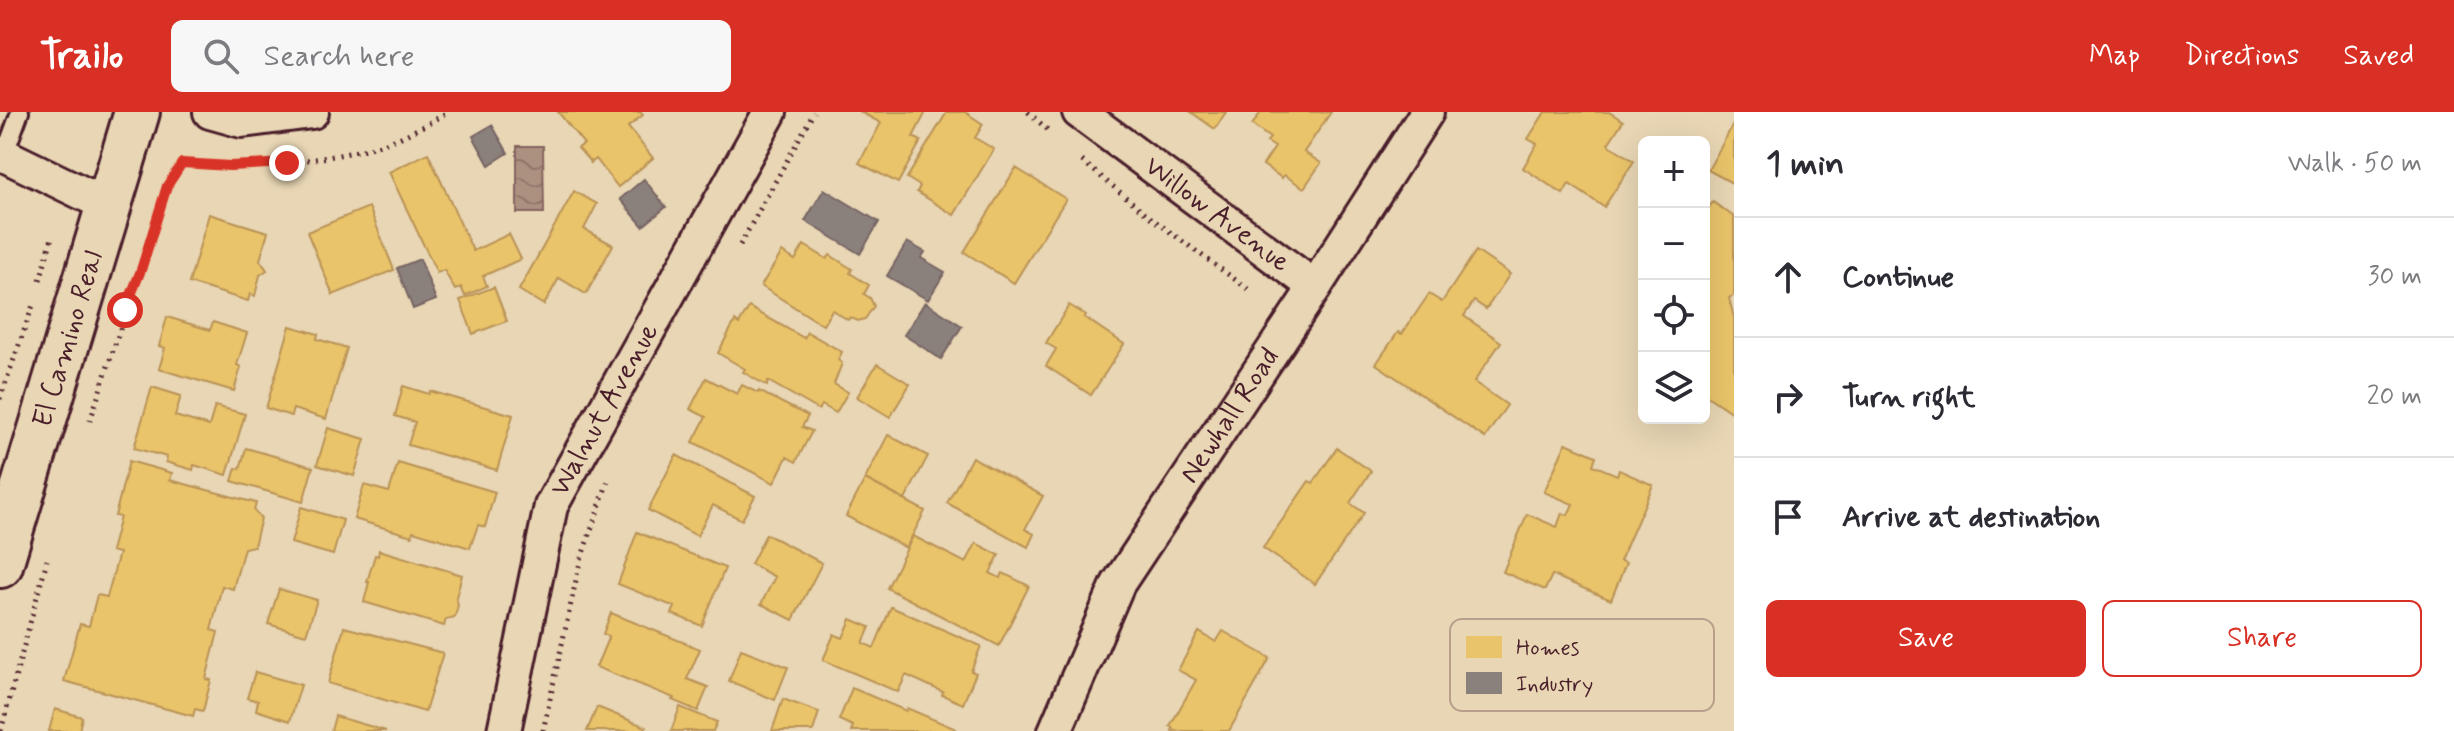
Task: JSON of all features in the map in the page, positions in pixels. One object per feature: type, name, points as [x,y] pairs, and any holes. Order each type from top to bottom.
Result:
[{"type":"main road","name":"El Camino Real","points":[[0,565],[137,112]]},
{"type":"street","points":[[210,112],[242,121],[312,112]]},
{"type":"street","name":"Walnut Avenue","points":[[504,731],[551,506],[770,112]]},
{"type":"street","name":"Willow Avenue","points":[[1079,112],[1315,287]]},
{"type":"street","name":"Newhall Road","points":[[1055,731],[1118,584],[1427,112]]},
{"type":"street","points":[[1,159],[109,206]]},
{"type":"lane","points":[[1,159],[20,112]]},
{"type":"path","points":[[87,429],[167,186],[182,163],[230,166],[287,163],[333,156],[385,144],[449,112]]},
{"type":"path","points":[[737,250],[814,112]]},
{"type":"path","points":[[1028,112],[1050,132]]},
{"type":"path","points":[[1072,151],[1142,211],[1252,292]]},
{"type":"path","points":[[39,283],[52,238]]},
{"type":"path","points":[[0,399],[35,298]]},
{"type":"path","points":[[543,731],[580,562],[612,469]]},
{"type":"path","points":[[1,731],[48,557]]},
{"type":"water","points":[[517,146],[543,146],[544,213],[517,213]]},
{"type":"building: Homes","points":[[558,112],[640,112],[643,115],[628,127],[653,158],[618,187],[596,159],[591,163],[578,148],[584,144]]},
{"type":"building: Homes","points":[[860,112],[926,112],[913,137],[921,141],[898,183],[859,163],[881,123]]},
{"type":"building: Homes","points":[[947,112],[965,112],[983,124],[975,138],[994,149],[954,215],[917,192],[920,186],[907,178]]},
{"type":"building: Homes","points":[[1191,112],[1226,112],[1215,129]]},
{"type":"building: Homes","points":[[1261,112],[1331,112],[1304,152],[1321,163],[1304,188],[1263,165],[1275,147],[1267,142],[1270,138],[1252,125]]},
{"type":"building: Homes","points":[[1545,112],[1609,112],[1623,121],[1608,144],[1634,161],[1604,207],[1569,184],[1563,194],[1523,168],[1537,144],[1528,139]]},
{"type":"building: Homes","points":[[1734,123],[1734,184],[1710,171]]},
{"type":"building: Homes","points":[[428,153],[473,251],[509,234],[521,259],[483,276],[487,286],[465,296],[461,287],[455,290],[444,270],[437,273],[389,172]]},
{"type":"building: Homes","points":[[1016,168],[1066,199],[1014,283],[964,252]]},
{"type":"building: Homes","points":[[574,191],[597,204],[584,229],[613,245],[586,294],[559,278],[544,305],[519,290]]},
{"type":"building: Homes","points":[[1713,202],[1734,217],[1734,295],[1729,298],[1734,318],[1734,407],[1731,412],[1710,398],[1710,206]]},
{"type":"building: Homes","points":[[369,207],[394,270],[333,295],[307,232]]},
{"type":"building: Homes","points":[[209,214],[268,232],[260,260],[267,270],[260,275],[255,296],[250,294],[248,301],[189,283]]},
{"type":"building: Homes","points":[[804,245],[827,259],[830,255],[869,285],[864,294],[874,306],[865,319],[858,321],[850,317],[848,320],[832,310],[823,325],[761,286],[782,252],[795,260]]},
{"type":"building: Homes","points":[[1476,251],[1510,274],[1486,309],[1474,301],[1464,316],[1501,342],[1474,382],[1507,405],[1485,438],[1376,364],[1398,332],[1402,334],[1429,294],[1442,302]]},
{"type":"building: Homes","points":[[494,287],[507,321],[473,334],[460,300]]},
{"type":"building: Homes","points":[[1069,305],[1124,344],[1091,395],[1046,366],[1056,349],[1046,343]]},
{"type":"building: Homes","points":[[749,307],[804,338],[807,332],[842,352],[838,360],[842,363],[834,384],[848,392],[836,413],[822,405],[819,410],[768,381],[767,386],[718,353],[735,321],[739,324]]},
{"type":"building: Homes","points":[[167,317],[210,330],[213,322],[247,333],[237,365],[241,367],[234,391],[159,369],[165,348],[159,346]]},
{"type":"building: Homes","points":[[290,326],[318,334],[317,339],[347,348],[326,419],[293,409],[291,416],[266,408]]},
{"type":"building: Homes","points":[[877,364],[910,384],[890,417],[857,397]]},
{"type":"building: Homes","points":[[706,378],[737,394],[742,385],[759,391],[808,416],[802,427],[812,431],[796,462],[787,457],[774,483],[693,442],[706,417],[690,409]]},
{"type":"building: Homes","points":[[403,386],[513,415],[497,470],[408,445],[415,422],[395,416]]},
{"type":"building: Homes","points":[[152,387],[181,396],[175,416],[209,426],[215,406],[245,414],[227,475],[194,465],[193,470],[166,462],[167,457],[134,448]]},
{"type":"building: Homes","points":[[328,428],[365,439],[354,476],[317,465]]},
{"type":"building: Homes","points":[[888,435],[928,456],[905,500],[865,479]]},
{"type":"building: Homes","points":[[1566,443],[1596,456],[1593,465],[1617,475],[1619,470],[1653,485],[1620,561],[1626,563],[1611,600],[1552,575],[1545,590],[1503,572],[1527,514],[1557,527],[1562,513],[1568,515],[1573,504],[1544,492]]},
{"type":"building: Homes","points":[[246,448],[313,467],[303,502],[232,481],[236,468],[240,469]]},
{"type":"building: Homes","points":[[1337,448],[1371,471],[1350,503],[1364,513],[1315,584],[1263,548],[1309,481],[1313,483]]},
{"type":"building: Homes","points":[[676,455],[755,496],[742,520],[713,505],[697,536],[648,510]]},
{"type":"building: Homes","points":[[972,457],[1043,496],[1025,529],[1034,534],[1028,547],[947,503]]},
{"type":"building: Homes","points":[[129,461],[172,473],[170,480],[256,503],[254,511],[261,518],[254,546],[244,548],[233,589],[222,586],[211,630],[218,632],[206,679],[211,680],[203,711],[195,709],[193,716],[64,681],[80,624],[89,626],[97,595],[107,597],[119,553],[111,551],[120,517],[115,516]]},
{"type":"building: Homes","points":[[398,463],[495,492],[485,527],[478,525],[470,548],[413,531],[412,536],[354,519],[364,485],[389,492]]},
{"type":"building: Homes","points":[[865,479],[925,511],[906,548],[846,516]]},
{"type":"building: Homes","points":[[301,507],[343,520],[333,555],[291,543]]},
{"type":"building: Homes","points":[[637,532],[725,568],[702,626],[672,614],[675,607],[618,584]]},
{"type":"building: Homes","points":[[766,534],[822,563],[793,620],[761,604],[775,577],[751,564]]},
{"type":"building: Homes","points":[[913,536],[966,563],[976,543],[999,555],[990,573],[1000,578],[1003,573],[1029,586],[999,646],[887,588]]},
{"type":"building: Homes","points":[[379,550],[462,575],[455,617],[446,619],[444,626],[364,602],[367,582]]},
{"type":"building: Homes","points":[[279,589],[317,600],[306,635],[268,624]]},
{"type":"building: Homes","points":[[891,607],[981,646],[971,671],[976,673],[963,704],[906,675],[898,692],[823,660],[834,634],[843,638],[851,619],[870,627],[863,643],[874,648]]},
{"type":"building: Homes","points":[[611,613],[700,649],[687,679],[708,687],[698,711],[672,700],[674,698],[596,667],[609,636],[603,634]]},
{"type":"building: Homes","points":[[344,627],[443,653],[425,712],[328,683]]},
{"type":"building: Homes","points":[[1223,631],[1270,658],[1229,731],[1172,731],[1170,726],[1196,680],[1178,670],[1199,632],[1216,642]]},
{"type":"building: Homes","points":[[741,649],[788,667],[775,700],[729,681]]},
{"type":"building: Homes","points":[[255,672],[301,685],[290,721],[256,710],[258,701],[247,698]]},
{"type":"building: Homes","points":[[852,688],[956,729],[851,731],[853,726],[839,720]]},
{"type":"building: Homes","points":[[783,699],[819,712],[813,731],[772,731]]},
{"type":"building: Homes","points":[[597,707],[646,727],[644,731],[587,731]]},
{"type":"building: Homes","points":[[680,707],[717,722],[713,731],[671,731]]},
{"type":"building: Homes","points":[[55,709],[82,717],[79,731],[49,731]]},
{"type":"building: Homes","points":[[335,716],[386,731],[331,731]]},
{"type":"building: Industry","points":[[492,125],[508,153],[489,165],[473,136]]},
{"type":"building: Industry","points":[[644,179],[666,207],[643,226],[620,199]]},
{"type":"building: Industry","points":[[824,189],[879,222],[860,254],[805,221]]},
{"type":"building: Industry","points":[[907,242],[925,252],[921,258],[945,272],[928,300],[887,276]]},
{"type":"building: Industry","points":[[420,259],[436,300],[413,309],[397,268]]},
{"type":"building: Industry","points":[[925,302],[962,326],[941,359],[904,335]]},
{"type":"route","points":[[125,310],[167,186],[182,163],[230,166],[287,163]]}]
